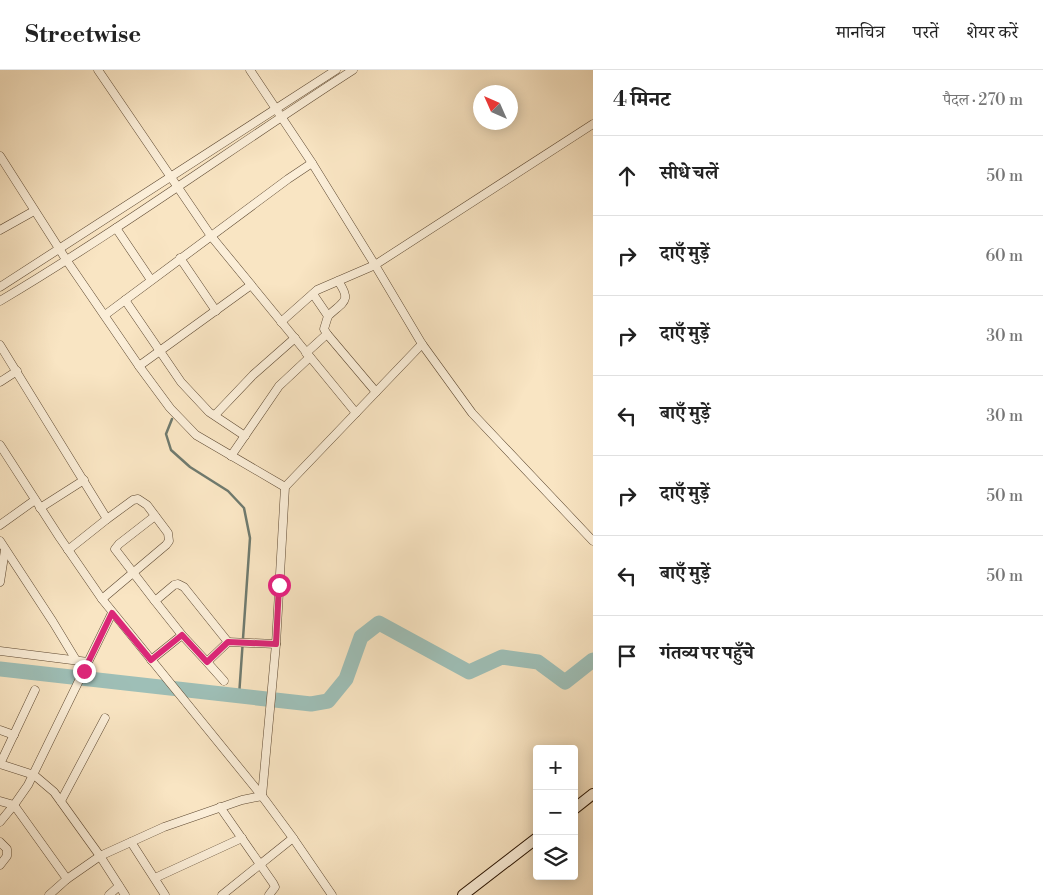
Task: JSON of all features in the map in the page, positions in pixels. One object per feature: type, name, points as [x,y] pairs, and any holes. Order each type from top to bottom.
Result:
[{"type":"main road","points":[[578,806],[593,794]]},
{"type":"main road","points":[[462,895],[533,841]]},
{"type":"street","points":[[98,70],[179,186],[211,236],[356,413]]},
{"type":"street","points":[[250,70],[312,163],[422,344],[472,413],[593,541]]},
{"type":"street","points":[[0,287],[336,70]]},
{"type":"street","points":[[0,301],[67,261],[353,70]]},
{"type":"street","points":[[282,322],[312,294],[338,280],[375,265],[593,124]]},
{"type":"street","points":[[0,156],[67,261],[170,408],[196,435],[285,487]]},
{"type":"street","points":[[105,315],[180,258],[312,163]]},
{"type":"street","points":[[0,230],[34,211]]},
{"type":"street","points":[[116,228],[151,280]]},
{"type":"street","points":[[180,258],[216,311]]},
{"type":"street","points":[[338,280],[346,293],[346,297],[328,316],[324,329],[376,392]]},
{"type":"street","points":[[139,366],[251,285]]},
{"type":"street","points":[[312,294],[328,316]]},
{"type":"street","points":[[125,300],[181,382],[209,412],[245,436]]},
{"type":"street","points":[[231,456],[279,386],[327,334]]},
{"type":"street","points":[[215,415],[253,374],[295,338]]},
{"type":"street","points":[[262,796],[276,644],[285,487],[422,344]]},
{"type":"street","points":[[0,345],[107,519]]},
{"type":"street","points":[[0,382],[17,371]]},
{"type":"street","points":[[0,445],[40,508],[112,613],[262,796],[332,895]]},
{"type":"street","points":[[40,508],[84,480]]},
{"type":"street","points":[[68,550],[133,500],[138,499],[142,500],[168,533],[168,541],[102,599]]},
{"type":"street","points":[[0,525],[35,500]]},
{"type":"street","points":[[155,516],[116,547],[117,552],[182,635],[224,681]]},
{"type":"street","points":[[0,542],[76,660]]},
{"type":"street","points":[[0,582],[5,550]]},
{"type":"street","points":[[155,601],[174,585],[178,584],[184,587],[232,642]]},
{"type":"street","points":[[0,822],[34,775],[112,613]]},
{"type":"street","points":[[151,660],[182,635]]},
{"type":"street","points":[[207,662],[232,642],[276,644]]},
{"type":"street","points":[[0,651],[88,662]]},
{"type":"street","points":[[34,690],[0,764],[34,775],[54,792],[100,856],[125,895]]},
{"type":"street","points":[[61,802],[106,718]]},
{"type":"street","points":[[0,730],[14,735]]},
{"type":"street","points":[[50,895],[100,856],[164,827],[242,800],[262,796]]},
{"type":"street","points":[[0,801],[14,805],[67,880]]},
{"type":"street","points":[[220,807],[274,887],[269,895]]},
{"type":"street","points":[[155,878],[242,838]]},
{"type":"street","points":[[222,895],[293,838]]},
{"type":"street","points":[[0,842],[7,849],[6,856],[0,865]]},
{"type":"street","points":[[131,842],[164,893],[154,895]]},
{"type":"street","points":[[109,895],[119,886]]},
{"type":"waterway","points":[[172,419],[166,434],[171,450],[190,467],[228,491],[244,508],[250,538],[239,696]]},
{"type":"waterway","points":[[0,669],[311,704],[328,701],[346,679],[361,637],[379,623],[469,672],[502,657],[538,662],[565,682],[593,660]]},
{"type":"route","points":[[84,671],[112,613],[151,660],[182,635],[207,662],[228,642],[276,644],[279,585]]}]
